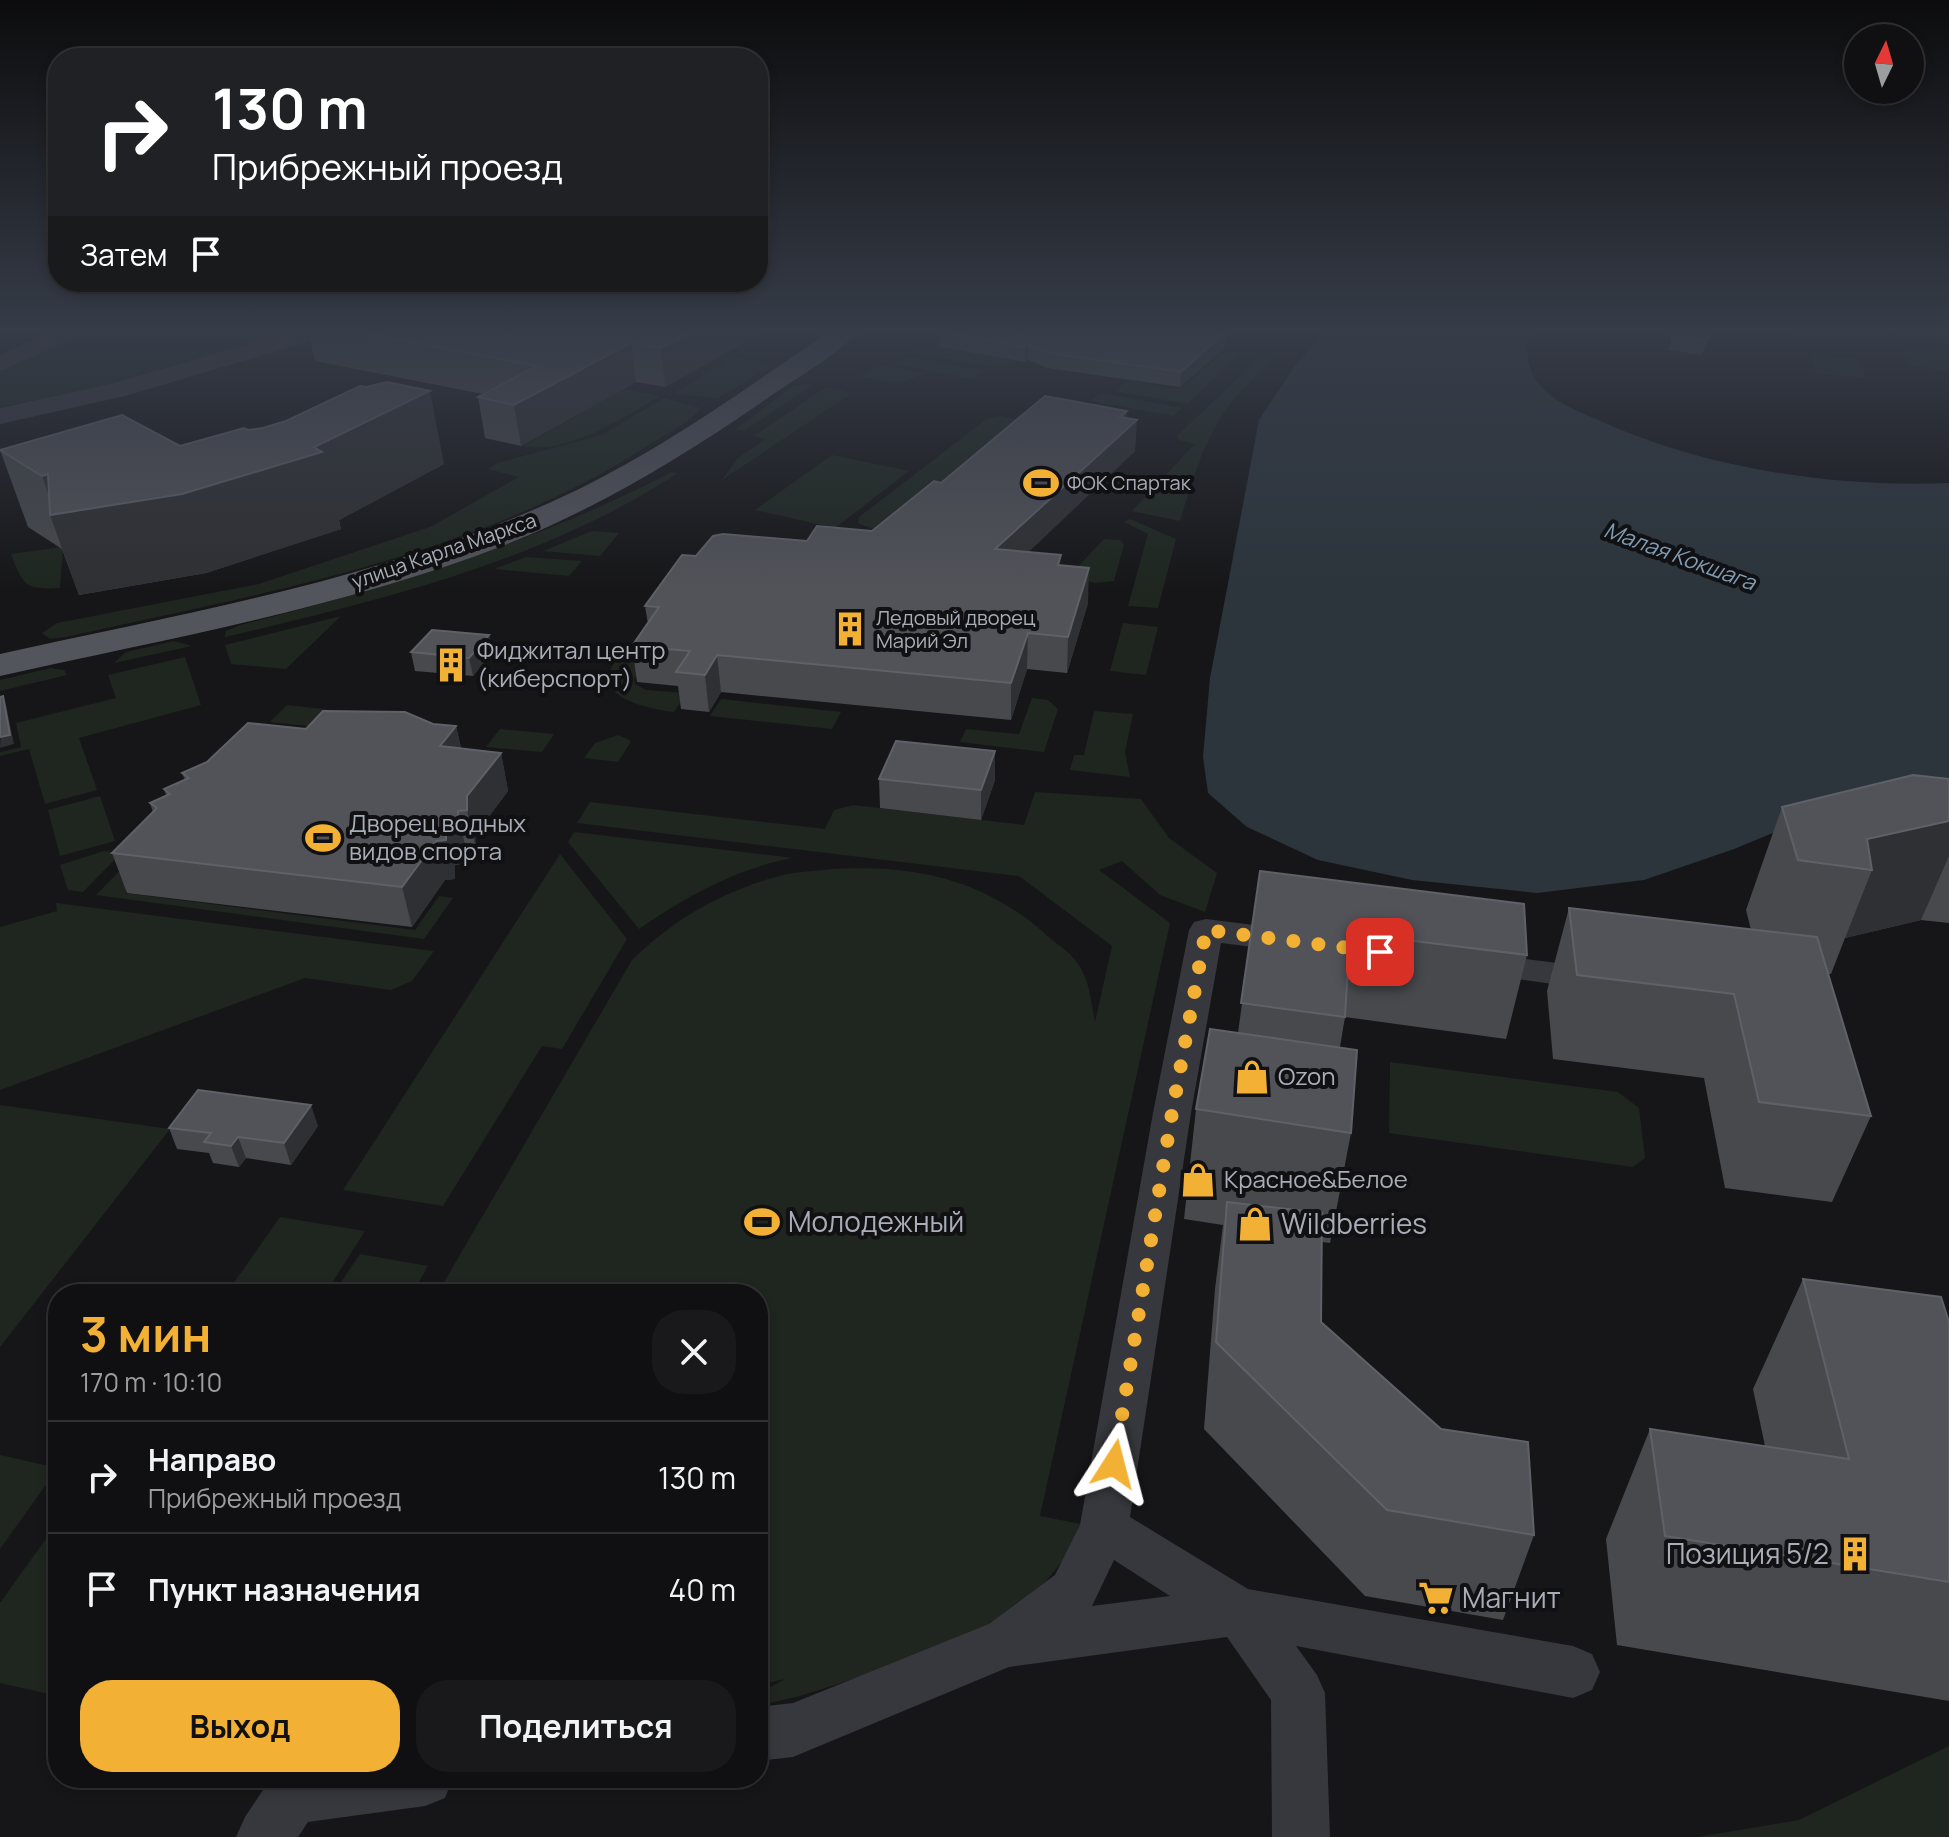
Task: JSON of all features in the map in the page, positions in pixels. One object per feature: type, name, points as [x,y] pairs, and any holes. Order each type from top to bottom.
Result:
[{"type":"main road","name":"улица Карла Маркса","points":[[0,665],[296,598],[376,576],[513,529],[601,490],[716,418]]},
{"type":"street","points":[[1008,1642],[1073,1592],[1104,1527],[1172,1113],[1206,930],[1328,946]]},
{"type":"street","points":[[1449,961],[1630,983]]},
{"type":"street","points":[[1104,1527],[1239,1611],[1298,1693],[1301,1837]]},
{"type":"street","points":[[768,1733],[793,1730],[1008,1642],[1239,1611],[1573,1672]]},
{"type":"street","points":[[279,1816],[387,1788]]},
{"type":"shaded area","points":[[573,418],[623,418],[576,440],[540,448],[523,446]]},
{"type":"shaded area","points":[[631,418],[691,418],[578,486],[509,518],[437,544],[363,567],[213,605],[66,637],[50,639],[42,633],[57,623],[259,584],[430,527],[519,477],[488,469],[498,463],[604,434]]},
{"type":"shaded area","points":[[751,418],[764,418],[744,431],[736,429]]},
{"type":"shaded area","points":[[781,418],[815,418],[722,480],[738,458],[766,439],[754,436]]},
{"type":"shaded area","points":[[1008,418],[1022,421],[1022,425],[875,530],[858,523],[859,517],[987,419]]},
{"type":"shaded area","points":[[1196,418],[1221,418],[1198,464],[1180,521],[1132,511],[1195,444],[1179,440],[1177,436]]},
{"type":"shaded area","points":[[832,455],[909,471],[835,528],[755,510]]},
{"type":"shaded area","points":[[672,472],[678,473],[626,504],[516,554],[342,609],[225,637],[226,631],[240,625],[406,579],[514,542],[568,521]]},
{"type":"shaded area","points":[[1130,519],[1176,539],[1158,608],[1128,606],[1148,534],[1124,522]]},
{"type":"shaded area","points":[[592,531],[619,533],[600,556],[543,551]]},
{"type":"shaded area","points":[[1104,539],[1120,540],[1124,544],[1114,581],[1095,583],[1069,576]]},
{"type":"shaded area","points":[[63,547],[60,588],[39,588],[27,584],[11,554]]},
{"type":"shaded area","points":[[526,557],[582,561],[569,576],[494,569]]},
{"type":"shaded area","points":[[341,616],[286,669],[231,664],[225,645]]},
{"type":"shaded area","points":[[1123,623],[1158,627],[1146,675],[1110,671]]},
{"type":"shaded area","points":[[174,641],[192,646],[114,663],[126,652]]},
{"type":"shaded area","points":[[629,642],[654,649],[634,679],[635,684],[646,690],[686,693],[674,712],[633,702],[614,691],[609,683],[609,674]]},
{"type":"shaded area","points":[[185,657],[201,705],[79,738],[97,790],[45,804],[29,749],[0,756],[0,752],[21,747],[16,723],[116,698],[108,675]]},
{"type":"shaded area","points":[[51,668],[64,670],[67,675],[0,691],[0,680]]},
{"type":"shaded area","points":[[1032,698],[1048,700],[1058,709],[1044,752],[960,742],[966,729],[1019,734]]},
{"type":"shaded area","points":[[721,699],[841,712],[832,729],[710,716]]},
{"type":"shaded area","points":[[287,705],[359,713],[344,730],[270,722]]},
{"type":"shaded area","points":[[1094,711],[1133,714],[1125,752],[1130,777],[1070,770],[1074,755],[1084,755]]},
{"type":"shaded area","points":[[500,729],[554,734],[542,752],[486,747]]},
{"type":"shaded area","points":[[618,735],[630,740],[630,743],[618,762],[584,758],[595,743]]},
{"type":"shaded area","name":"Молодежный","points":[[1035,792],[1141,799],[1169,838],[1217,873],[1205,912],[1160,895],[1122,861],[1099,870],[1170,923],[1040,1516],[1091,1526],[1006,1630],[768,1704],[768,1688],[785,1679],[768,1683],[768,1284],[443,1284],[632,960],[664,932],[714,901],[779,876],[832,869],[893,870],[950,880],[1002,902],[1069,954],[1085,977],[1095,1022],[1112,946],[1019,876],[577,823],[590,802],[825,829],[834,810],[854,805],[1024,825]]},
{"type":"shaded area","points":[[100,796],[115,841],[60,856],[48,810]]},
{"type":"shaded area","points":[[574,832],[793,858],[752,869],[712,885],[639,929],[568,842]]},
{"type":"shaded area","points":[[104,851],[121,853],[83,892],[68,890],[60,865]]},
{"type":"shaded area","points":[[560,854],[627,939],[562,1049],[542,1046],[443,1206],[343,1190]]},
{"type":"shaded area","points":[[134,856],[157,859],[125,893],[415,930],[439,896],[453,898],[424,939],[96,895]]},
{"type":"shaded area","points":[[56,903],[434,951],[412,981],[391,990],[305,978],[0,1090],[0,927],[57,911]]},
{"type":"shaded area","points":[[1390,1062],[1618,1092],[1639,1108],[1645,1158],[1633,1167],[1389,1133]]},
{"type":"shaded area","points":[[0,1105],[170,1129],[48,1284],[0,1347]]},
{"type":"shaded area","points":[[280,1217],[365,1231],[331,1284],[233,1284]]},
{"type":"shaded area","points":[[360,1254],[428,1266],[418,1284],[340,1284]]},
{"type":"shaded area","points":[[0,1455],[48,1466],[48,1482],[0,1549]]},
{"type":"shaded area","points":[[48,1536],[48,1694],[0,1683],[0,1603]]},
{"type":"shaded area","points":[[1949,1746],[1949,1837],[1697,1837],[1799,1820]]},
{"type":"water","name":"Малая Кокшага","points":[[1594,418],[1679,450],[1768,471],[1859,482],[1949,483],[1949,812],[1828,810],[1734,849],[1644,880],[1537,893],[1412,880],[1318,860],[1247,827],[1208,793],[1203,757],[1210,678],[1259,420]]},
{"type":"building","points":[[112,418],[127,418],[180,446],[244,428],[263,428],[293,418],[375,418],[314,447],[322,452],[182,494],[50,515],[48,474],[42,476],[0,450]]},
{"type":"building","points":[[1019,418],[1137,420],[995,549],[1061,555],[1058,565],[1089,568],[1068,637],[1028,633],[1011,683],[717,655],[705,675],[676,672],[690,651],[632,646],[659,607],[645,606],[682,555],[696,556],[713,536],[723,534],[807,541],[817,526],[872,531],[934,481],[941,483]]},
{"type":"building","points":[[432,630],[489,635],[469,658],[411,652]]},
{"type":"building","points":[[3,696],[10,735],[0,737],[0,697]]},
{"type":"building","name":"Дворец водных видов спорта","points":[[323,711],[405,712],[433,724],[456,726],[440,746],[501,753],[467,796],[467,810],[458,811],[458,824],[446,826],[446,840],[436,841],[402,887],[112,853],[157,808],[150,803],[170,794],[164,789],[189,778],[182,773],[207,762],[248,723],[306,729]]},
{"type":"building","points":[[896,741],[995,751],[981,790],[879,779]]},
{"type":"building","points":[[1913,775],[1949,779],[1949,821],[1867,839],[1872,870],[1798,860],[1782,807]]},
{"type":"building","points":[[1260,871],[1524,904],[1527,955],[1350,933],[1345,1017],[1241,1003]]},
{"type":"building","points":[[1569,908],[1817,937],[1871,1116],[1759,1102],[1734,994],[1577,975]]},
{"type":"building","points":[[1210,1029],[1357,1050],[1351,1133],[1196,1109]]},
{"type":"building","points":[[198,1090],[311,1105],[284,1143],[238,1137],[231,1146],[204,1142],[211,1133],[169,1128]]},
{"type":"building","points":[[1227,1202],[1322,1213],[1321,1322],[1441,1429],[1528,1442],[1534,1535],[1387,1510],[1216,1342]]},
{"type":"building","points":[[1803,1279],[1941,1297],[1949,1322],[1949,1582],[1665,1536],[1650,1429],[1849,1459]]},
{"type":"place","name":"ФОК Спартак","points":[[1041,483]]},
{"type":"place","name":"Ледовый дворец Марий Эл","points":[[850,629]]},
{"type":"place","name":"Фиджитал центр (киберспорт)","points":[[451,665]]},
{"type":"place","name":"Дворец водных видов спорта","points":[[323,838]]},
{"type":"place","name":"Ozon","points":[[1252,1077]]},
{"type":"place","name":"Красное&Белое","points":[[1198,1180]]},
{"type":"place","name":"Молодежный","points":[[762,1222]]},
{"type":"place","name":"Wildberries","points":[[1255,1224]]},
{"type":"place","name":"Позиция 5/2","points":[[1855,1554]]},
{"type":"place","name":"Магнит","points":[[1436,1598]]},
{"type":"route","points":[[1114,1464],[1172,1113],[1206,930],[1380,952]]}]
